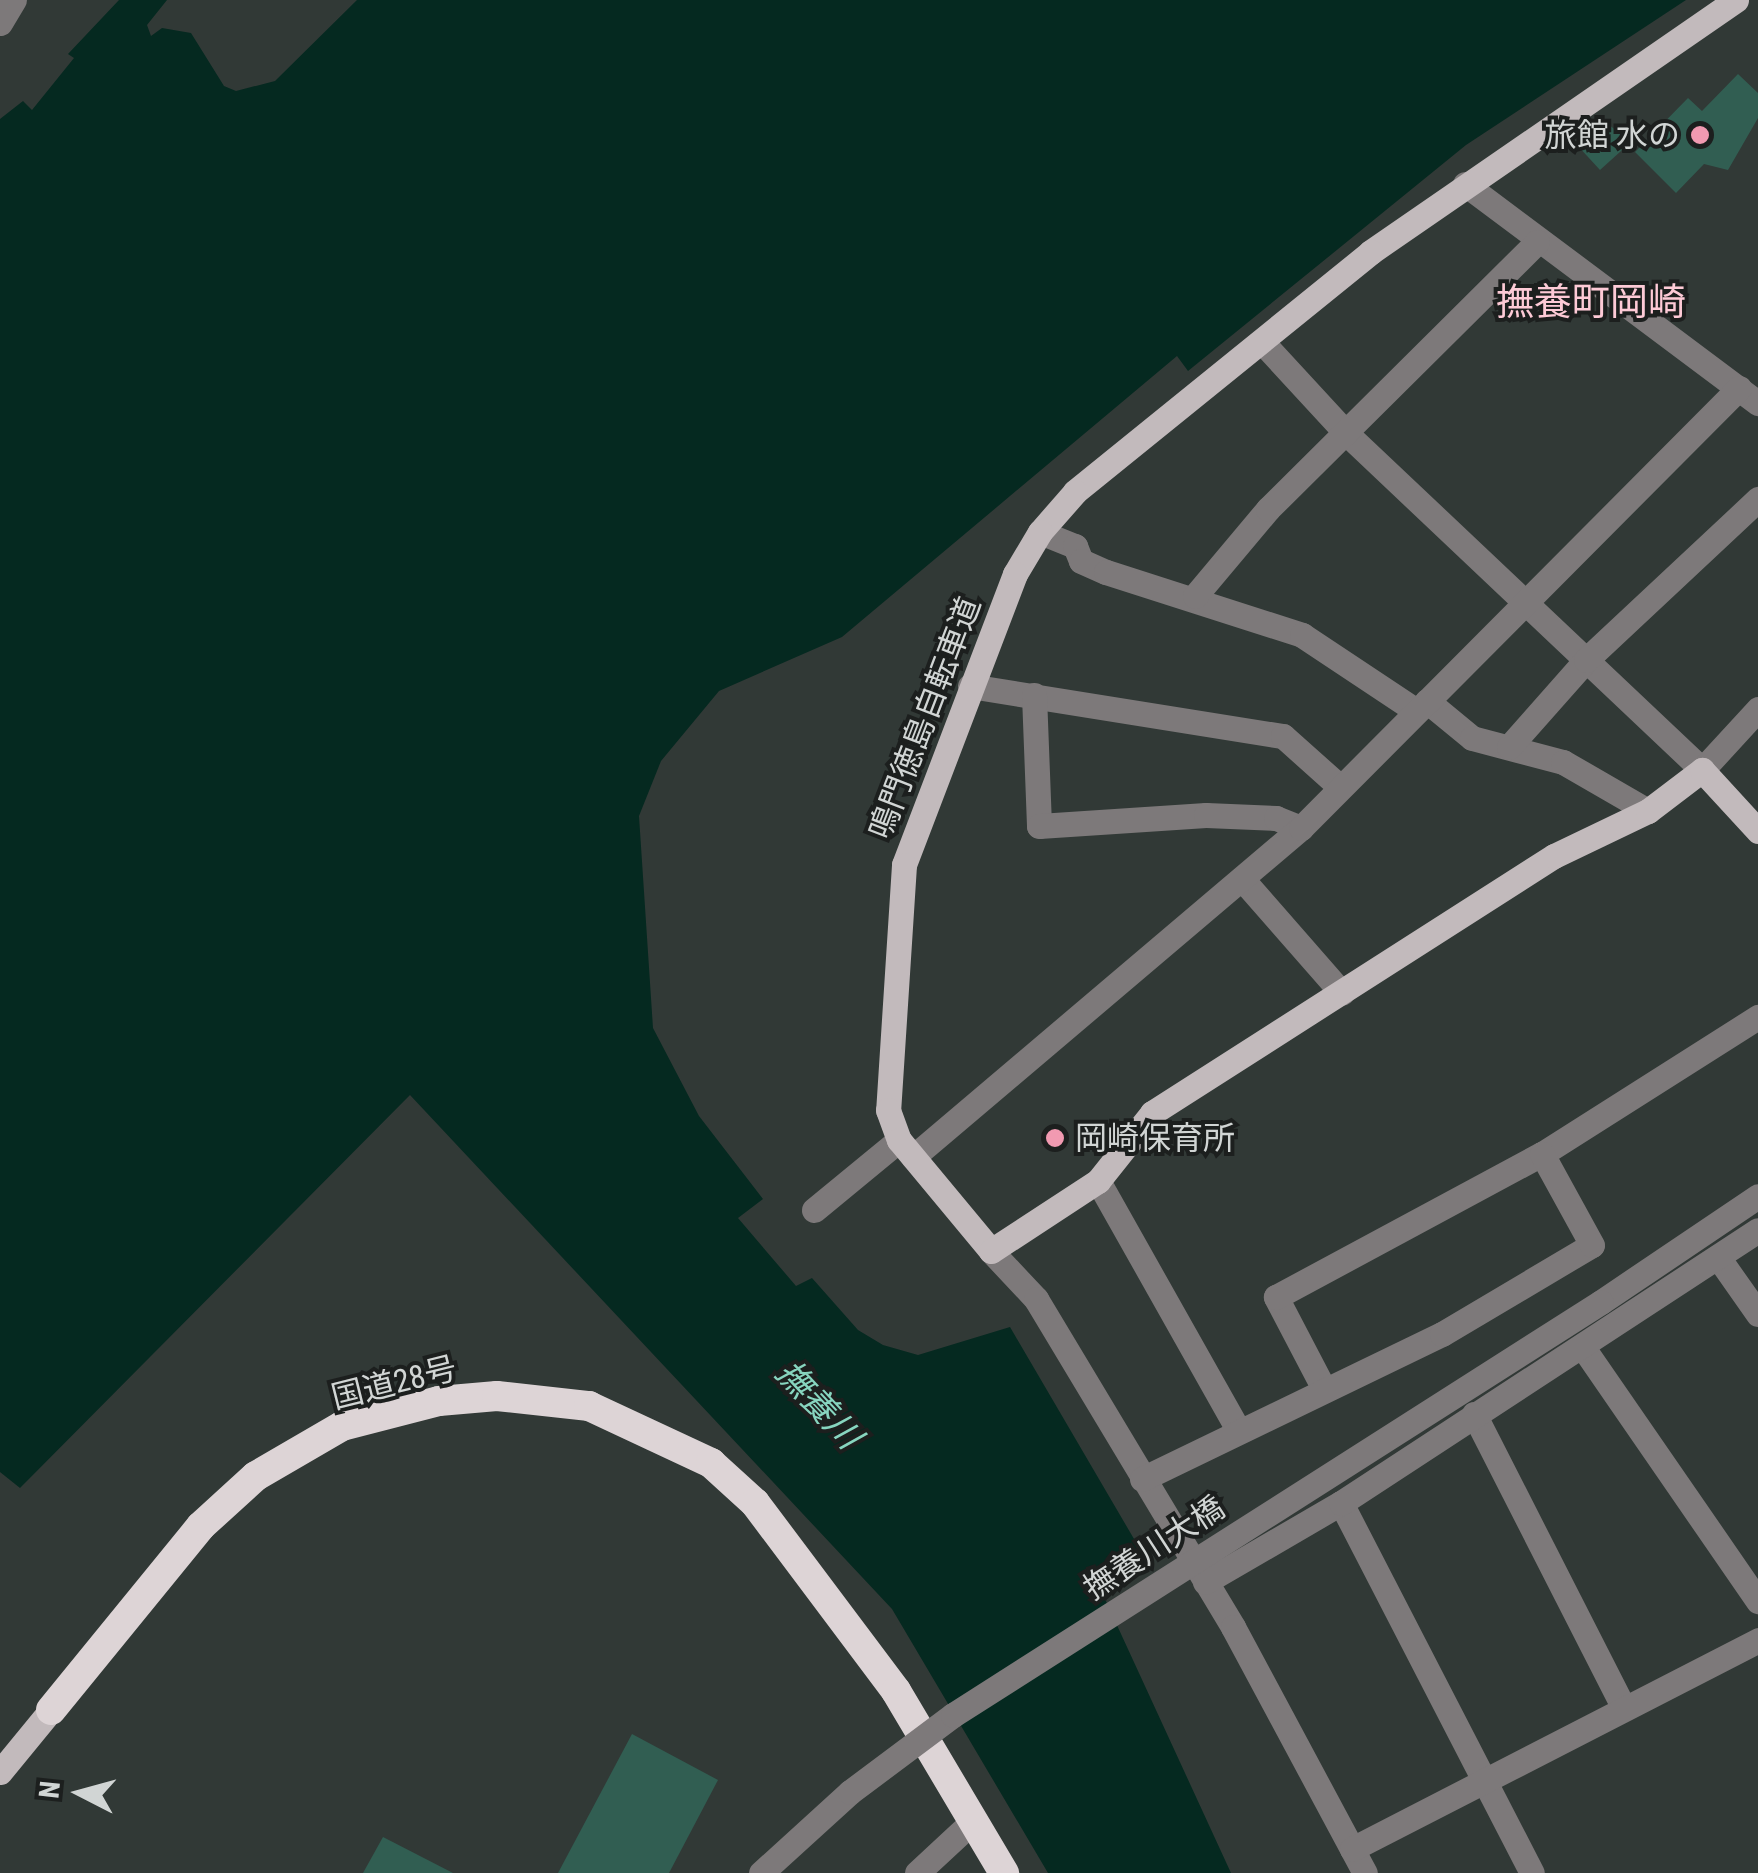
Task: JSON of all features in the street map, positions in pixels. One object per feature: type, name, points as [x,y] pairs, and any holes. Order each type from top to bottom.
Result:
[{"type":"highway","name":"国道28号","points":[[51,1710],[201,1526],[256,1476],[342,1426],[439,1400],[497,1396],[589,1406],[711,1463],[755,1503],[896,1690],[1004,1873]]},
{"type":"main road","name":"鳴門徳島自転車道","points":[[991,1251],[906,1149],[888,1110],[899,888],[916,821],[970,686],[1040,532],[1075,492],[1465,184],[1736,0]]},
{"type":"main road","points":[[991,1251],[1098,1181],[1152,1113],[1554,856],[1648,811],[1702,770],[1758,831]]},
{"type":"main road","points":[[0,1772],[51,1710]]},
{"type":"street","points":[[0,22],[14,0]]},
{"type":"street","points":[[814,1210],[906,1149],[1242,880],[1301,828],[1527,603],[1748,396],[1465,184]]},
{"type":"street","points":[[1194,596],[1346,433],[1538,242]]},
{"type":"street","points":[[1264,344],[1346,433],[1702,770],[1758,708]]},
{"type":"street","points":[[1509,747],[1586,660],[1758,499]]},
{"type":"street","points":[[1040,532],[1075,546],[1081,561],[1106,572],[1194,596],[1302,635],[1458,731],[1564,762],[1648,811]]},
{"type":"street","points":[[970,686],[1284,736],[1340,787]]},
{"type":"street","points":[[1034,695],[1039,826],[1206,815],[1276,818],[1301,828]]},
{"type":"street","points":[[1242,880],[1342,993]]},
{"type":"street","points":[[1324,1388],[1276,1297],[1542,1154],[1758,1017]]},
{"type":"street","points":[[1142,1479],[1442,1334],[1592,1245],[1542,1154]]},
{"type":"street","points":[[1098,1181],[1239,1431]]},
{"type":"street","name":"撫養川大橋","points":[[761,1873],[850,1792],[953,1715],[1600,1302],[1758,1196]]},
{"type":"street","points":[[1205,1582],[1341,1503],[1474,1414],[1720,1260],[1758,1230]]},
{"type":"street","points":[[991,1251],[1036,1298],[1205,1582],[1365,1873]]},
{"type":"street","points":[[1720,1260],[1758,1314]]},
{"type":"street","points":[[1582,1346],[1758,1601]]},
{"type":"street","points":[[1474,1414],[1623,1707]]},
{"type":"street","points":[[1341,1503],[1532,1873]]},
{"type":"street","points":[[1352,1848],[1758,1640]]},
{"type":"street","points":[[918,1873],[973,1821]]},
{"type":"water","name":"撫養川","points":[[119,0],[167,0],[147,25],[151,36],[162,28],[191,33],[224,86],[236,91],[275,81],[357,0],[1686,0],[1466,145],[1188,371],[1177,356],[842,637],[719,691],[661,761],[639,816],[653,1028],[699,1116],[763,1199],[738,1218],[796,1286],[812,1278],[858,1330],[883,1345],[918,1355],[1010,1327],[1151,1568],[1104,1597],[1231,1873],[1048,1873],[892,1609],[410,1095],[20,1488],[0,1472],[0,119],[23,101],[32,110],[74,58],[68,54]]},
{"type":"building","name":"旅館 水の","points":[[1738,74],[1758,93],[1758,118],[1728,170],[1704,164],[1676,193],[1635,152],[1688,98],[1702,111]]},
{"type":"building","points":[[1604,121],[1631,142],[1600,170],[1577,145]]},
{"type":"building","points":[[632,1734],[718,1780],[669,1873],[558,1873]]},
{"type":"building","points":[[383,1837],[453,1873],[363,1873]]},
{"type":"place","name":"旅館 水の","points":[[1700,135]]},
{"type":"place","name":"岡崎保育所","points":[[1055,1138]]},
{"type":"district","name":"撫養町岡崎","points":[[1591,303]]}]
